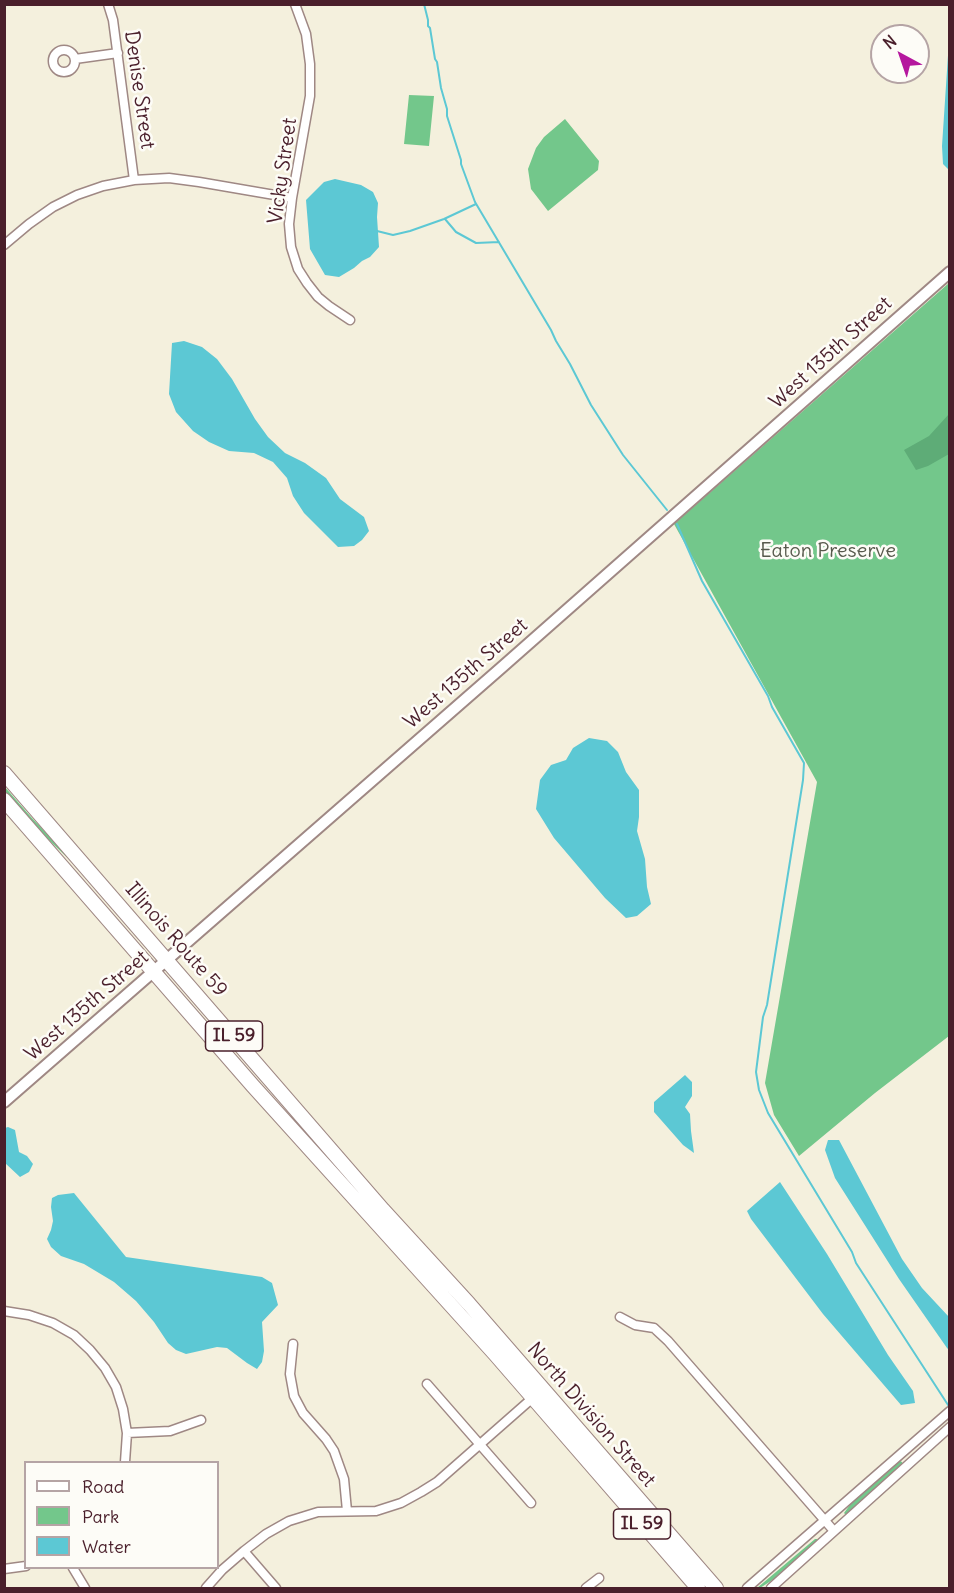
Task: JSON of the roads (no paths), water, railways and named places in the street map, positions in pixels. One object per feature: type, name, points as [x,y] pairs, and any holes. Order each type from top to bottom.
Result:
[{"type":"main road","name":"Illinois Route 59","points":[[4,773],[408,1239],[460,1295]]},
{"type":"main road","name":"Illinois Route 59","points":[[4,800],[334,1176],[459,1314]]},
{"type":"main road","points":[[334,1176],[361,1185]]},
{"type":"main road","name":"North Division Street","points":[[460,1295],[698,1588]]},
{"type":"main road","name":"North Division Street","points":[[459,1314],[538,1393],[716,1588]]},
{"type":"street","name":"Denise Street","points":[[108,4],[118,53],[134,180]]},
{"type":"street","name":"Vicky Street","points":[[295,4],[306,34],[310,64],[310,96],[292,198],[289,224],[291,248],[298,269],[318,297],[350,320]]},
{"type":"street","points":[[75,59],[118,53]]},
{"type":"street","points":[[4,245],[53,207],[77,195],[103,186],[134,180],[169,178],[292,198]]},
{"type":"street","name":"West 135th Street","points":[[4,1102],[155,972],[950,272]]},
{"type":"street","points":[[4,1311],[29,1315],[53,1323],[74,1335],[105,1368],[116,1387],[123,1409],[127,1433],[125,1461]]},
{"type":"street","points":[[620,1317],[635,1325],[654,1328],[668,1341],[834,1532]]},
{"type":"street","points":[[293,1344],[290,1374],[294,1396],[303,1413],[334,1451],[344,1479],[347,1511]]},
{"type":"street","points":[[427,1383],[531,1503]]},
{"type":"street","points":[[206,1588],[244,1551],[266,1534],[289,1521],[318,1512],[376,1510],[411,1498],[437,1482],[538,1393]]},
{"type":"street","points":[[747,1588],[948,1412]]},
{"type":"street","points":[[127,1433],[170,1431],[201,1420]]},
{"type":"street","points":[[771,1588],[950,1427]]},
{"type":"street","points":[[905,1450],[914,1459]]},
{"type":"street","points":[[244,1551],[276,1588]]},
{"type":"street","points":[[4,1569],[24,1566]]},
{"type":"street","points":[[74,1569],[85,1588]]},
{"type":"street","points":[[586,1588],[599,1578]]},
{"type":"water","points":[[949,40],[949,170],[943,164],[942,146]]},
{"type":"water","points":[[335,179],[361,185],[373,192],[378,203],[379,247],[370,257],[339,277],[325,275],[310,249],[306,200],[324,182]]},
{"type":"water","points":[[184,341],[202,347],[217,359],[268,437],[285,453],[305,463],[326,478],[340,499],[364,517],[369,531],[362,540],[354,546],[338,547],[304,513],[293,496],[287,478],[273,462],[254,453],[229,451],[209,442],[193,431],[176,412],[169,394],[172,343]]},
{"type":"water","points":[[589,738],[607,741],[618,752],[626,772],[639,790],[637,831],[645,859],[651,904],[637,916],[626,918],[605,898],[554,838],[536,809],[540,780],[551,765],[566,760],[573,748]]},
{"type":"water","points":[[685,1075],[692,1082],[692,1096],[685,1107],[690,1114],[694,1153],[683,1145],[654,1112],[654,1102]]},
{"type":"water","points":[[5,1128],[15,1130],[19,1152],[27,1156],[33,1164],[29,1172],[20,1177],[5,1163]]},
{"type":"water","points":[[828,1140],[839,1140],[902,1259],[922,1288],[949,1317],[949,1350],[899,1279],[835,1178],[825,1150]]},
{"type":"water","points":[[780,1182],[913,1391],[915,1403],[901,1405],[823,1314],[751,1219],[747,1211]]},
{"type":"water","points":[[74,1193],[126,1257],[262,1277],[272,1283],[278,1305],[262,1322],[264,1351],[262,1362],[257,1369],[227,1348],[217,1347],[186,1354],[176,1350],[136,1301],[114,1282],[84,1264],[61,1256],[51,1247],[47,1239],[53,1221],[52,1198]]},
{"type":"waterway","points":[[424,4],[447,116],[475,202],[551,330],[591,405],[623,455],[667,510]]},
{"type":"waterway","points":[[377,231],[393,235],[410,231],[476,204]]},
{"type":"waterway","points":[[445,219],[456,232],[476,243],[499,242]]},
{"type":"waterway","points":[[677,524],[702,581],[804,763],[767,1005],[763,1017],[756,1072],[759,1090],[768,1113],[852,1252],[856,1263],[950,1408]]},
{"type":"park label","name":"Eaton Preserve","points":[[828,551]]}]
